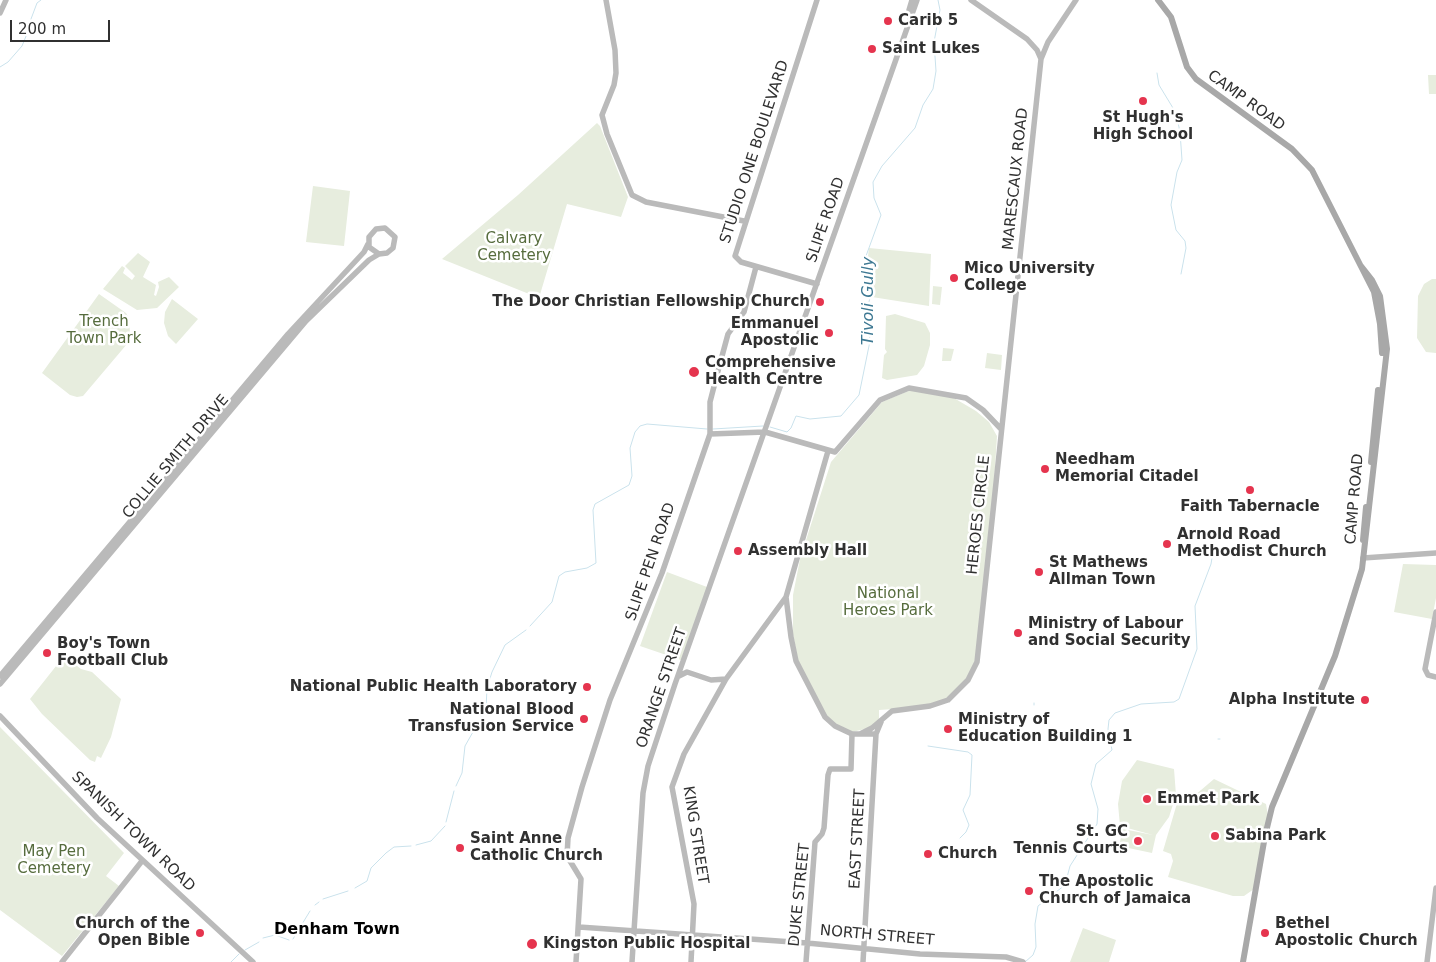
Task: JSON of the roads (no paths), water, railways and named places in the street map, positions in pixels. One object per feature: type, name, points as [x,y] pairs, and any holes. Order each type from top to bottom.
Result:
[{"type":"main road","name":"CAMP ROAD","points":[[1158,0],[1171,17],[1187,67],[1196,79],[1292,149],[1312,170],[1376,299],[1383,349],[1380,399],[1364,529],[1362,570],[1335,656],[1272,806],[1243,962]]},
{"type":"street","points":[[0,13],[6,0]]},
{"type":"street","points":[[606,0],[613,39],[616,73],[614,85],[603,108],[603,122],[632,195],[646,202],[744,221]]},
{"type":"street","name":"STUDIO ONE BOULEVARD","points":[[817,0],[734,256],[736,260],[756,267],[817,284]]},
{"type":"street","name":"SLIPE ROAD","points":[[911,16],[909,10],[912,0]]},
{"type":"street","name":"SLIPE ROAD","points":[[765,432],[917,0]]},
{"type":"street","points":[[970,0],[1033,44],[1041,46],[1048,42]]},
{"type":"street","name":"MARESCAUX ROAD","points":[[1001,429],[1041,59],[1048,42],[1076,0]]},
{"type":"street","points":[[1033,44],[1041,59]]},
{"type":"street","points":[[385,228],[391,231],[395,240],[393,248],[387,253],[379,254],[371,249],[368,244],[370,234],[376,229],[385,228]]},
{"type":"street","name":"COLLIE SMITH DRIVE","points":[[0,676],[288,334],[364,252],[368,244]]},
{"type":"street","name":"COLLIE SMITH DRIVE","points":[[0,684],[291,337],[369,260],[379,254]]},
{"type":"street","name":"SLIPE PEN ROAD","points":[[579,927],[581,888],[579,874],[566,856],[566,849],[582,787],[622,667],[640,631],[662,573],[710,434],[710,402],[722,354],[728,334],[744,312],[756,267]]},
{"type":"street","points":[[876,734],[852,734],[835,726],[824,717],[802,675],[790,637],[786,597],[803,533],[830,454],[880,400],[909,388],[966,398],[983,410],[1001,429]]},
{"type":"street","name":"HEROES CIRCLE","points":[[860,734],[872,728],[892,712],[930,706],[948,700],[968,680],[977,662],[1001,429]]},
{"type":"street","points":[[710,434],[765,432],[830,454]]},
{"type":"street","name":"ORANGE STREET","points":[[632,962],[643,793],[648,766],[682,664],[765,432]]},
{"type":"street","points":[[1428,554],[1436,548]]},
{"type":"street","points":[[1363,558],[1436,554]]},
{"type":"street","name":"KING STREET","points":[[691,962],[694,904],[672,787],[678,767],[726,679],[786,597]]},
{"type":"street","points":[[1436,612],[1425,669],[1428,675],[1436,677]]},
{"type":"street","points":[[682,664],[692,672],[710,680],[726,679]]},
{"type":"street","points":[[675,684],[681,674],[692,672]]},
{"type":"street","points":[[710,680],[718,693]]},
{"type":"street","name":"SPANISH TOWN ROAD","points":[[0,716],[97,818],[253,962]]},
{"type":"street","name":"EAST STREET","points":[[863,962],[876,734],[882,719]]},
{"type":"street","name":"DUKE STREET","points":[[806,962],[815,842],[824,828],[828,772],[835,768],[851,769],[852,734]]},
{"type":"street","points":[[62,962],[142,861]]},
{"type":"street","points":[[1427,962],[1436,888]]},
{"type":"street","points":[[576,962],[579,927]]},
{"type":"street","name":"NORTH STREET","points":[[579,927],[807,942],[864,949],[977,957],[1006,957],[1022,962]]},
{"type":"waterway","points":[[31,19],[37,3],[41,0]]},
{"type":"waterway","name":"Tivoli Gully","points":[[770,427],[787,432],[791,428],[796,416],[810,419],[841,416],[859,395],[870,341],[867,308],[871,295],[866,256],[881,215],[874,198],[873,182],[882,166],[915,128],[923,105],[933,89],[936,71],[934,42],[940,10],[938,0]]},
{"type":"waterway","points":[[0,67],[8,62],[22,46],[31,24]]},
{"type":"waterway","points":[[1157,73],[1159,85],[1176,113],[1180,132],[1182,160],[1177,172],[1171,205],[1176,230],[1185,241],[1186,248],[1181,274]]},
{"type":"waterway","name":"Tivoli Gully","points":[[530,626],[552,602],[559,576],[565,572],[587,568],[596,563],[593,510],[595,504],[629,485],[632,476],[630,448],[635,432],[640,426],[647,424],[707,429]]},
{"type":"waterway","name":"Tivoli Gully","points":[[713,429],[763,426]]},
{"type":"waterway","points":[[1025,962],[1033,955],[1036,947],[1035,924],[1038,906],[1065,885],[1070,866],[1097,824],[1098,809],[1091,784],[1096,764],[1112,750],[1108,729],[1109,720],[1115,713],[1141,704],[1174,702],[1179,699],[1197,649],[1195,606],[1211,564],[1214,546]]},
{"type":"waterway","name":"Tivoli Gully","points":[[456,786],[462,773],[465,746],[486,709],[487,688],[492,672],[505,645],[526,630]]},
{"type":"waterway","points":[[928,746],[968,752],[972,755],[970,795],[963,810],[969,825],[966,832],[960,838]]},
{"type":"waterway","name":"Tivoli Gully","points":[[446,822],[454,791]]},
{"type":"waterway","name":"Tivoli Gully","points":[[416,845],[431,841],[445,826]]},
{"type":"waterway","name":"Tivoli Gully","points":[[355,888],[367,881],[371,868],[386,853],[394,847],[411,846]]},
{"type":"waterway","name":"Tivoli Gully","points":[[323,899],[348,891]]},
{"type":"waterway","name":"Tivoli Gully","points":[[315,905],[319,902]]},
{"type":"waterway","name":"Tivoli Gully","points":[[293,939],[310,911]]},
{"type":"waterway","name":"Tivoli Gully","points":[[263,938],[275,935],[289,940]]},
{"type":"waterway","name":"Tivoli Gully","points":[[245,950],[259,942]]},
{"type":"waterway","name":"Tivoli Gully","points":[[231,962],[239,954]]},
{"type":"place","name":"Carib 5","points":[[888,21]]},
{"type":"place","name":"Saint Lukes","points":[[872,49]]},
{"type":"place","name":"St Hugh's High School","points":[[1143,101]]},
{"type":"place","name":"Mico University College","points":[[954,278]]},
{"type":"place","name":"The Door Christian Fellowship Church","points":[[820,302]]},
{"type":"place","name":"Emmanuel Apostolic","points":[[829,333]]},
{"type":"place","name":"Comprehensive Health Centre","points":[[694,372]]},
{"type":"place","name":"Needham Memorial Citadel","points":[[1045,469]]},
{"type":"place","name":"Faith Tabernacle","points":[[1250,490]]},
{"type":"place","name":"Arnold Road Methodist Church","points":[[1167,544]]},
{"type":"place","name":"Assembly Hall","points":[[738,551]]},
{"type":"place","name":"St Mathews Allman Town","points":[[1039,572]]},
{"type":"place","name":"Ministry of Labour and Social Security","points":[[1018,633]]},
{"type":"place","name":"Boy's Town Football Club","points":[[47,653]]},
{"type":"place","name":"National Public Health Laboratory","points":[[587,687]]},
{"type":"place","name":"Alpha Institute","points":[[1365,700]]},
{"type":"place","name":"National Blood Transfusion Service","points":[[584,719]]},
{"type":"place","name":"Ministry of Education Building 1","points":[[948,729]]},
{"type":"place","name":"Emmet Park","points":[[1147,799]]},
{"type":"place","name":"Sabina Park","points":[[1215,836]]},
{"type":"place","name":"St. GC Tennis Courts","points":[[1138,841]]},
{"type":"place","name":"Saint Anne Catholic Church","points":[[460,848]]},
{"type":"place","name":"Church","points":[[928,854]]},
{"type":"place","name":"The Apostolic Church of Jamaica","points":[[1029,891]]},
{"type":"place","name":"Church of the Open Bible","points":[[200,933]]},
{"type":"place","name":"Bethel Apostolic Church","points":[[1265,933]]},
{"type":"place","name":"Kingston Public Hospital","points":[[532,944]]},
{"type":"district","name":"Denham Town","points":[[337,930]]},
{"type":"park label","name":"Calvary Cemetery","points":[[514,248]]},
{"type":"park label","name":"Trench Town Park","points":[[104,330]]},
{"type":"park label","name":"National Heroes Park","points":[[888,602]]},
{"type":"park label","name":"May Pen Cemetery","points":[[54,860]]}]
